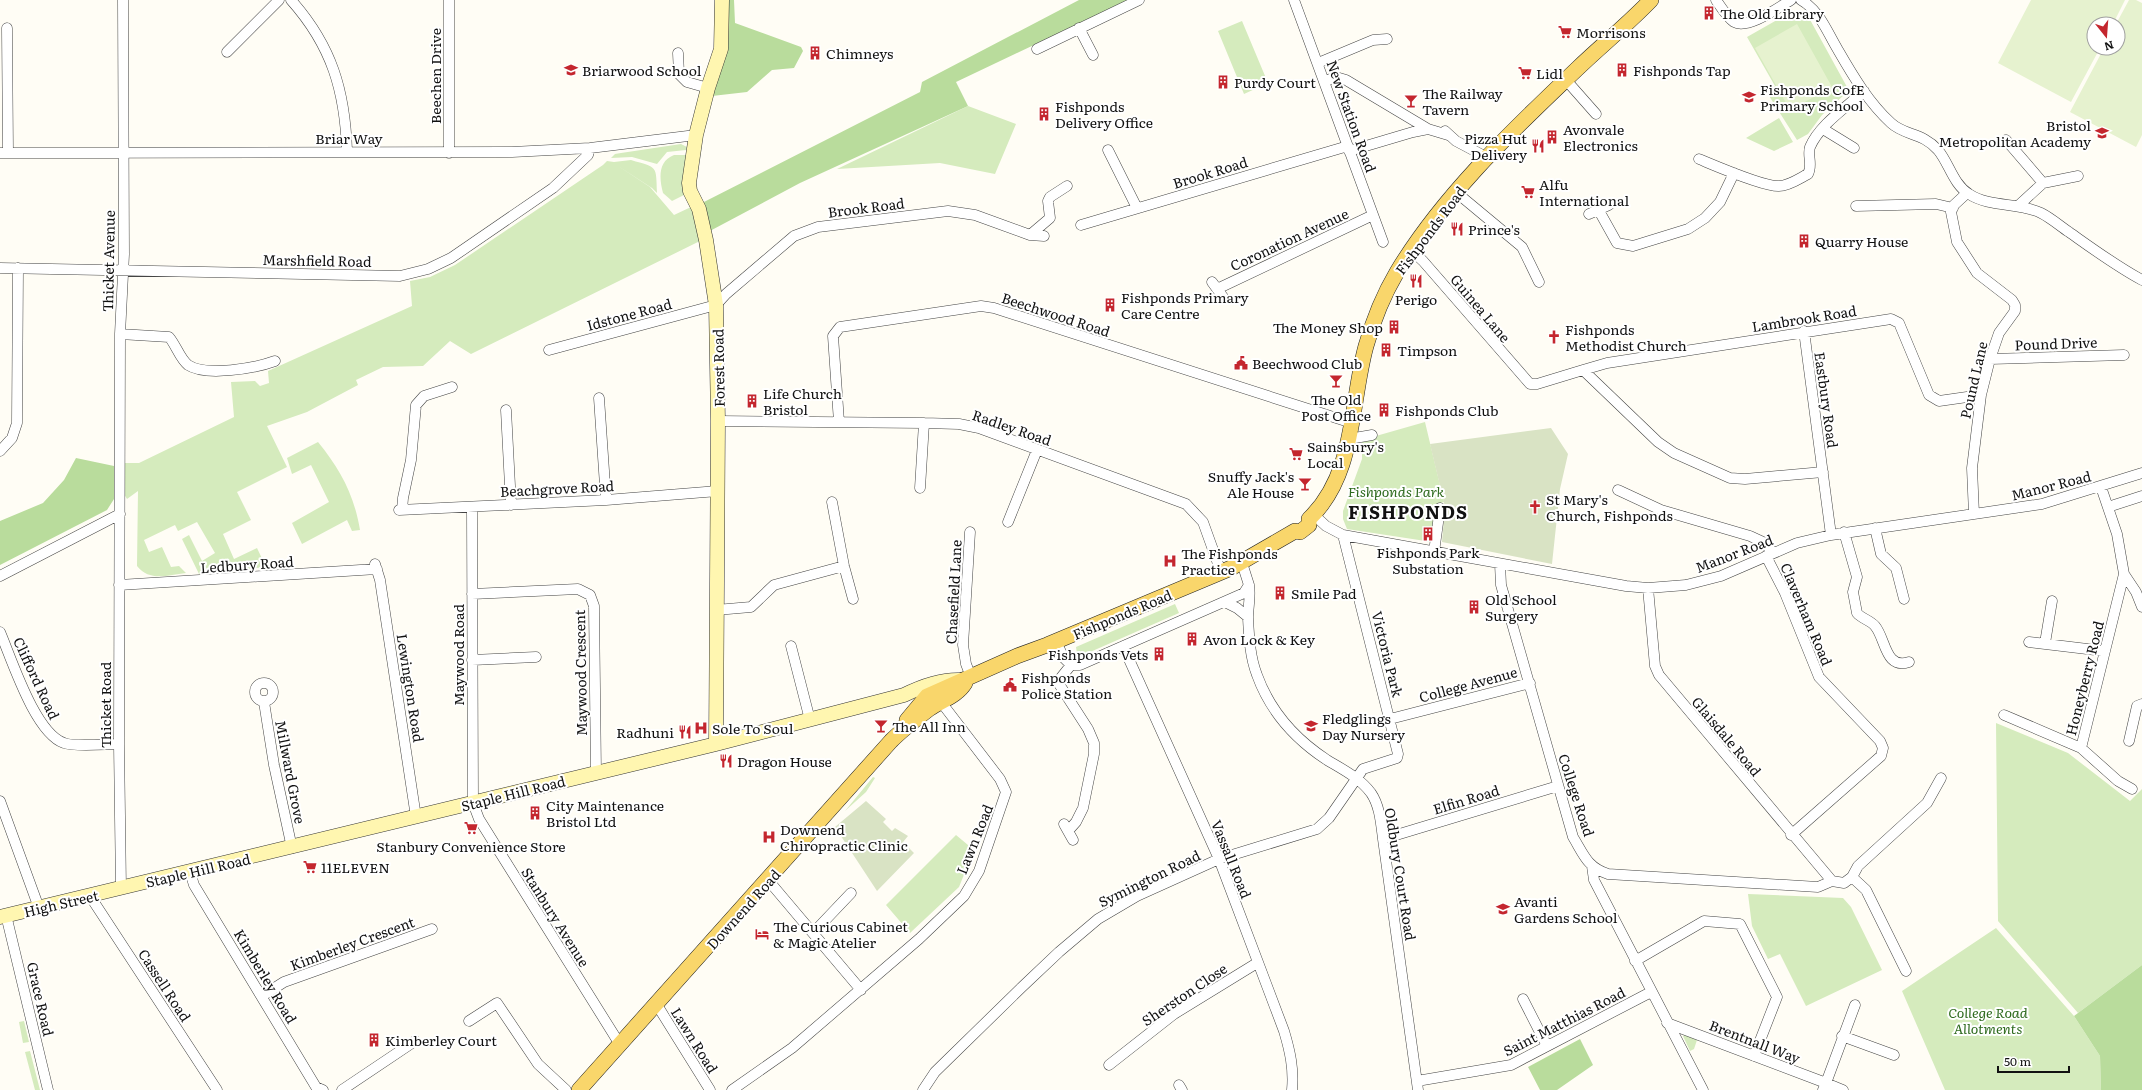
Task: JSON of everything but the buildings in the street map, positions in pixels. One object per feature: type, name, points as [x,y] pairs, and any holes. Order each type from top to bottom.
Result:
[{"type":"main road","name":"Forest Road","points":[[716,744],[718,421],[716,305],[706,240],[699,209],[690,191],[692,160],[696,135],[708,88],[721,49],[722,0]]},
{"type":"main road","name":"Fishponds Road","points":[[926,696],[1017,656],[1056,642],[1242,563],[1295,531],[1300,532],[1307,526],[1311,517],[1332,491],[1349,439],[1367,345],[1387,290],[1412,250],[1457,193],[1488,158],[1566,80],[1651,0]]},
{"type":"main road","name":"Fishponds Road","points":[[941,702],[961,690],[967,678]]},
{"type":"main road","name":"Staple Hill Road","points":[[121,888],[292,848],[716,744],[904,695],[917,688],[946,679],[967,678]]},
{"type":"main road","name":"Staple Hill Road","points":[[904,695],[926,696]]},
{"type":"main road","name":"Downend Road","points":[[906,727],[907,720],[926,696]]},
{"type":"main road","name":"Downend Road","points":[[579,1090],[619,1043],[657,1005],[906,727],[941,702]]},
{"type":"main road","name":"High Street","points":[[3,916],[121,888]]},
{"type":"street","name":"Thicket Avenue","points":[[120,513],[120,334],[123,270],[123,0]]},
{"type":"street","points":[[227,52],[278,0]]},
{"type":"street","points":[[291,0],[317,33],[332,62],[341,91],[346,120],[347,151]]},
{"type":"street","name":"Beechen Drive","points":[[449,0],[449,153]]},
{"type":"street","points":[[1037,49],[1139,0]]},
{"type":"street","name":"New Station Road","points":[[1294,0],[1383,242]]},
{"type":"street","points":[[1716,0],[1732,20],[1743,24],[1754,21],[1791,0]]},
{"type":"street","points":[[1801,0],[1817,14],[1864,91],[1895,126],[1921,136],[1931,144],[1941,155],[1959,185],[1967,193],[1982,200],[2018,206],[2041,213],[2116,266],[2142,280]]},
{"type":"street","points":[[4,153],[7,28]]},
{"type":"street","points":[[1080,28],[1093,55]]},
{"type":"street","points":[[1318,63],[1372,40],[1387,39]]},
{"type":"street","points":[[678,53],[679,74],[688,82],[708,88]]},
{"type":"street","points":[[1325,81],[1336,77],[1346,80],[1428,129],[1446,133],[1456,141],[1488,158]]},
{"type":"street","points":[[1566,80],[1596,114]]},
{"type":"street","points":[[1699,159],[1734,173],[1780,186],[1808,174],[1810,170],[1810,147],[1823,129],[1864,91]]},
{"type":"street","name":"Brook Road","points":[[1081,225],[1348,148],[1428,129]]},
{"type":"street","points":[[1823,129],[1854,148]]},
{"type":"street","name":"Briar Way","points":[[4,153],[347,151],[449,153],[512,152],[590,148],[696,135]]},
{"type":"street","points":[[2006,140],[2043,183]]},
{"type":"street","name":"Marshfield Road","points":[[0,268],[400,276],[428,269],[451,258],[553,188],[588,155],[590,148]]},
{"type":"street","points":[[1108,150],[1137,208]]},
{"type":"street","points":[[1609,205],[1594,212],[1617,243],[1633,246],[1688,229],[1705,218],[1720,202],[1734,173]]},
{"type":"street","points":[[2018,206],[2043,183],[2078,176]]},
{"type":"street","points":[[1030,235],[1050,218],[1048,201],[1050,197],[1067,186]]},
{"type":"street","points":[[1457,193],[1522,247],[1539,282]]},
{"type":"street","points":[[1856,206],[1936,204],[1953,208],[1967,193]]},
{"type":"street","name":"Pound Lane","points":[[1953,208],[1952,222],[1957,242],[1966,258],[1977,273],[2012,300],[2015,305],[2015,311],[2000,333],[1990,359],[1981,395],[1972,468],[1974,514]]},
{"type":"street","name":"Brook Road","points":[[716,305],[726,294],[794,236],[818,227],[948,211],[975,215],[1030,235],[1044,236]]},
{"type":"street","name":"Coronation Avenue","points":[[1218,290],[1373,215]]},
{"type":"street","name":"Guinea Lane","points":[[1412,250],[1530,384]]},
{"type":"street","points":[[0,452],[12,438],[17,423],[18,268]]},
{"type":"street","name":"Idstone Road","points":[[549,350],[716,305]]},
{"type":"street","name":"Beechwood Road","points":[[840,422],[833,336],[840,327],[981,306],[994,308],[1352,422]]},
{"type":"street","name":"Lambrook Road","points":[[1530,384],[1536,384],[1607,363],[1804,331],[1891,319],[1899,323],[1929,395],[1939,401],[1981,395]]},
{"type":"street","name":"Eastbury Road","points":[[1804,331],[1831,535]]},
{"type":"street","points":[[120,334],[169,337],[183,360],[188,365],[198,368],[239,371],[275,361]]},
{"type":"street","name":"Pound Drive","points":[[1990,359],[2124,355]]},
{"type":"street","points":[[1583,370],[1658,442],[1674,453],[1730,478],[1745,479],[1823,472]]},
{"type":"street","name":"Beachgrove Road","points":[[452,387],[424,396],[416,406],[411,460],[401,510],[606,500],[718,491]]},
{"type":"street","points":[[599,398],[606,500]]},
{"type":"street","points":[[506,410],[511,505]]},
{"type":"street","name":"Radley Road","points":[[718,421],[924,423],[959,424],[979,428],[1186,504],[1203,522],[1221,572]]},
{"type":"street","points":[[920,488],[924,423]]},
{"type":"street","points":[[1349,439],[1372,435]]},
{"type":"street","points":[[1008,522],[1037,450]]},
{"type":"street","name":"Manor Road","points":[[1311,517],[1343,535],[1626,586],[1648,588],[1686,585],[1721,576],[1797,543],[1831,535],[2042,504],[2101,487],[2142,473]]},
{"type":"street","points":[[2101,487],[2117,534],[2124,574],[2136,592],[2142,607]]},
{"type":"street","points":[[1618,490],[1661,510],[1750,536],[1763,542],[1770,555]]},
{"type":"street","points":[[2108,507],[2142,496]]},
{"type":"street","points":[[832,502],[844,566],[853,599]]},
{"type":"street","name":"Maywood Road","points":[[472,507],[473,803]]},
{"type":"street","points":[[1434,552],[1440,508]]},
{"type":"street","points":[[0,576],[120,513]]},
{"type":"street","name":"Thicket Road","points":[[120,513],[119,744],[121,888]]},
{"type":"street","points":[[1875,528],[1881,554],[1896,568],[1904,599]]},
{"type":"street","name":"Chasefield Lane","points":[[967,678],[963,645],[970,532]]},
{"type":"street","points":[[1844,532],[1857,577],[1853,592],[1857,613],[1876,627],[1890,657],[1895,662],[1904,664],[1910,662]]},
{"type":"street","name":"Victoria Park","points":[[1343,535],[1398,754],[1397,758],[1368,767],[1356,779]]},
{"type":"street","name":"Claverham Road","points":[[1770,555],[1819,677],[1880,741],[1882,748],[1881,756],[1791,835]]},
{"type":"street","name":"Oldbury Court Road","points":[[1242,563],[1249,585],[1248,617],[1250,648],[1256,675],[1278,715],[1308,748],[1356,779],[1373,797],[1378,809],[1417,1086]]},
{"type":"street","name":"College Road","points":[[1500,564],[1501,584],[1573,837],[1592,866]]},
{"type":"street","name":"Ledbury Road","points":[[119,585],[376,566]]},
{"type":"street","name":"Lewington Road","points":[[376,566],[416,817]]},
{"type":"street","points":[[716,610],[751,607],[774,585],[844,566]]},
{"type":"street","name":"Honeyberry Road","points":[[2124,574],[2081,748],[2118,781],[2132,789]]},
{"type":"street","points":[[1056,642],[1064,658],[1071,665],[1080,665],[1225,602],[1244,593],[1249,585]]},
{"type":"street","name":"Glaisdale Road","points":[[1648,588],[1655,666],[1659,675],[1791,835],[1832,882]]},
{"type":"street","name":"Maywood Crescent","points":[[472,594],[578,589],[590,595],[594,606],[596,773]]},
{"type":"street","points":[[2045,643],[2052,601]]},
{"type":"street","points":[[1225,602],[1237,608],[1248,617]]},
{"type":"street","name":"Clifford Road","points":[[0,632],[37,717],[55,739],[66,744],[119,744]]},
{"type":"street","points":[[2029,642],[2104,651]]},
{"type":"street","points":[[791,646],[810,720]]},
{"type":"street","name":"Vassall Road","points":[[1123,646],[1219,860],[1284,1031],[1290,1052],[1293,1074],[1292,1090]]},
{"type":"street","points":[[472,660],[536,657]]},
{"type":"street","points":[[1071,665],[1059,680],[1059,684],[1088,729],[1094,743],[1094,754],[1083,808],[1076,822],[1066,827],[1073,840]]},
{"type":"street","name":"College Avenue","points":[[1390,719],[1530,683]]},
{"type":"street","name":"Millward Grove","points":[[264,702],[274,765],[292,848]]},
{"type":"street","name":"Lawn Road","points":[[732,1090],[792,1048],[919,939],[964,896],[979,871],[1003,806],[1006,792],[1000,779],[941,702]]},
{"type":"street","points":[[2129,741],[2137,706],[2142,704]]},
{"type":"street","points":[[2004,715],[2081,748]]},
{"type":"street","points":[[1592,866],[1596,870],[1608,874],[1818,887],[1832,882],[1844,883],[1852,877],[1858,866],[1927,803],[1942,778]]},
{"type":"street","name":"Symington Road","points":[[923,1090],[935,1072],[1059,952],[1098,919],[1137,896],[1219,860],[1317,829],[1329,818],[1356,779]]},
{"type":"street","name":"Elfin Road","points":[[1383,839],[1558,786]]},
{"type":"street","points":[[0,801],[39,908]]},
{"type":"street","name":"Stanbury Avenue","points":[[473,803],[479,819],[619,1043]]},
{"type":"street","points":[[1592,866],[1594,880],[1703,1090]]},
{"type":"street","name":"Kimberley Road","points":[[190,872],[194,885],[316,1087],[323,1090]]},
{"type":"street","points":[[1852,877],[1866,890],[1906,972]]},
{"type":"street","points":[[768,880],[861,990]]},
{"type":"street","points":[[813,933],[851,893]]},
{"type":"street","name":"Cassell Road","points":[[90,896],[216,1090]]},
{"type":"street","name":"Grace Road","points":[[3,916],[48,1090]]},
{"type":"street","points":[[1635,961],[1704,921],[1740,924],[1777,997],[1754,1056]]},
{"type":"street","name":"Kimberley Crescent","points":[[262,996],[284,982],[432,930]]},
{"type":"street","name":"Sherston Close","points":[[1109,1065],[1174,1014],[1257,963]]},
{"type":"street","name":"Saint Matthias Road","points":[[1417,1086],[1511,1065],[1651,992]]},
{"type":"street","points":[[1523,999],[1548,1046]]},
{"type":"street","points":[[469,1021],[497,1003],[538,1064],[566,1090]]},
{"type":"street","name":"Lawn Road","points":[[657,1005],[710,1090]]},
{"type":"street","points":[[1824,1087],[1855,1005]]},
{"type":"street","name":"Brentnall Way","points":[[1667,1023],[1754,1056],[1824,1087],[1843,1090]]},
{"type":"street","points":[[1842,1036],[1894,1055]]},
{"type":"street","points":[[342,1090],[376,1063],[415,1041]]},
{"type":"green space","points":[[725,0],[734,0],[735,23],[801,47],[803,51],[794,68],[772,70],[747,92],[712,96],[723,62]]},
{"type":"green space","points":[[1079,0],[1129,0],[956,82],[968,106],[800,183],[708,232],[700,204],[920,92],[922,82]]},
{"type":"green space","points":[[2031,0],[2125,0],[2117,16],[2086,16],[2086,56],[2096,56],[2071,102],[1998,63]]},
{"type":"green space","points":[[2129,0],[2136,0],[2142,3],[2142,135],[2136,147],[2070,112],[2100,56],[2126,56],[2126,16],[2120,16]]},
{"type":"green space","points":[[1793,11],[1802,12],[1808,16],[1847,87],[1844,95],[1822,115],[1808,134],[1797,140],[1766,91],[1775,86],[1747,37]]},
{"type":"green space","points":[[1242,21],[1268,83],[1244,94],[1218,31]]},
{"type":"green space","points":[[1797,24],[1832,87],[1790,110],[1755,48]]},
{"type":"green space","points":[[968,106],[1016,124],[995,174],[940,163],[837,169]]},
{"type":"green space","points":[[1779,118],[1793,142],[1774,151],[1746,138]]},
{"type":"green space","points":[[681,144],[687,147],[686,150],[667,152],[657,164],[632,157],[611,158],[615,154]]},
{"type":"green space","points":[[674,155],[686,155],[687,158],[686,194],[672,201],[663,193],[661,171],[665,161]]},
{"type":"green space","points":[[631,160],[654,169],[657,193],[652,188],[615,164],[650,187],[674,215],[691,207],[702,240],[471,354],[450,341],[423,366],[383,367],[356,380],[358,385],[307,412],[267,426],[287,467],[237,492],[251,520],[223,534],[234,559],[257,548],[266,567],[199,574],[182,539],[189,535],[202,561],[215,553],[197,522],[178,531],[175,525],[144,540],[149,552],[162,547],[171,567],[179,566],[186,573],[153,576],[142,571],[137,566],[138,491],[127,499],[124,494],[125,463],[139,463],[234,417],[231,382],[255,381],[260,386],[269,383],[268,371],[412,306],[410,281],[430,277],[455,265],[607,161],[614,162]]},
{"type":"green space","name":"Fishponds Park","points":[[1425,422],[1444,502],[1437,504],[1432,542],[1347,529],[1343,519],[1343,511],[1362,459],[1362,440]]},
{"type":"green space","points":[[1551,428],[1568,454],[1560,489],[1552,564],[1442,542],[1445,507],[1430,444]]},
{"type":"green space","points":[[318,442],[333,462],[350,493],[360,530],[352,531],[347,520],[302,544],[292,523],[329,502],[311,465],[292,474],[287,458]]},
{"type":"green space","points":[[76,458],[114,466],[114,499],[107,510],[0,565],[0,521],[43,503],[64,480]]},
{"type":"green space","points":[[1175,604],[1179,613],[1081,656],[1077,654],[1076,647]]},
{"type":"green space","points":[[1996,723],[2068,753],[2130,801],[2142,789],[2142,965],[2078,1013],[1998,921]]},
{"type":"green space","points":[[873,777],[875,778],[866,792],[845,811]]},
{"type":"green space","points":[[866,801],[886,819],[883,822],[892,831],[895,828],[908,836],[903,842],[914,853],[877,891],[835,827]]},
{"type":"green space","points":[[956,835],[974,850],[959,887],[910,933],[886,905]]},
{"type":"green space","points":[[1748,894],[1843,898],[1851,907],[1882,970],[1806,1006],[1780,954],[1768,959],[1752,926]]},
{"type":"green space","name":"College Road Allotments","points":[[1996,928],[2074,1016],[2100,1056],[2101,1090],[1945,1090],[1902,991]]},
{"type":"green space","points":[[2142,965],[2142,1090],[2101,1090],[2100,1056],[2074,1016]]},
{"type":"green space","points":[[24,1021],[29,1042],[23,1043],[19,1022]]},
{"type":"green space","points":[[1687,1033],[1698,1037],[1694,1049],[1690,1051],[1683,1036]]},
{"type":"green space","points":[[1580,1039],[1593,1065],[1557,1090],[1540,1090],[1528,1067]]},
{"type":"green space","points":[[30,1051],[40,1090],[35,1090],[25,1052]]},
{"type":"place","name":"The Old Library","points":[[1709,13]]},
{"type":"place","name":"Morrisons","points":[[1565,32]]},
{"type":"place","name":"Chimneys","points":[[815,53]]},
{"type":"place","name":"Briarwood School","points":[[571,70]]},
{"type":"place","name":"Fishponds Tap","points":[[1622,70]]},
{"type":"place","name":"Lidl","points":[[1525,73]]},
{"type":"place","name":"Purdy Court","points":[[1223,82]]},
{"type":"place","name":"Fishponds CofE Primary School","points":[[1749,97]]},
{"type":"place","name":"The Railway Tavern","points":[[1411,101]]},
{"type":"place","name":"Fishponds Delivery Office","points":[[1044,114]]},
{"type":"place","name":"Bristol Metropolitan Academy","points":[[2102,133]]},
{"type":"place","name":"Avonvale Electronics","points":[[1552,137]]},
{"type":"place","name":"Pizza Hut Delivery","points":[[1538,146]]},
{"type":"place","name":"Alfu International","points":[[1528,192]]},
{"type":"place","name":"Prince's","points":[[1457,229]]},
{"type":"place","name":"Quarry House","points":[[1804,241]]},
{"type":"place","name":"Perigo","points":[[1416,281]]},
{"type":"place","name":"Fishponds Primary Care Centre","points":[[1110,305]]},
{"type":"place","name":"The Money Shop","points":[[1394,327]]},
{"type":"place","name":"Fishponds Methodist Church","points":[[1554,337]]},
{"type":"place","name":"Timpson","points":[[1386,350]]},
{"type":"place","name":"Beechwood Club","points":[[1241,363]]},
{"type":"place","name":"The Old Post Office","points":[[1336,381]]},
{"type":"place","name":"Life Church Bristol","points":[[752,401]]},
{"type":"place","name":"Fishponds Club","points":[[1384,410]]},
{"type":"place","name":"Sainsbury's Local","points":[[1296,454]]},
{"type":"place","name":"Snuffy Jack's Ale House","points":[[1305,484]]},
{"type":"place","name":"St Mary's Church, Fishponds","points":[[1535,507]]},
{"type":"place","name":"Fishponds Park Substation","points":[[1428,534]]},
{"type":"place","name":"The Fishponds Practice","points":[[1170,561]]},
{"type":"place","name":"Smile Pad","points":[[1280,593]]},
{"type":"place","name":"Old School Surgery","points":[[1474,607]]},
{"type":"place","name":"Avon Lock & Key","points":[[1192,639]]},
{"type":"place","name":"Fishponds Vets","points":[[1159,654]]},
{"type":"place","name":"Fishponds Police Station","points":[[1010,685]]},
{"type":"place","name":"The All Inn","points":[[881,726]]},
{"type":"place","name":"Fledglings Day Nursery","points":[[1311,726]]},
{"type":"place","name":"Sole To Soul","points":[[701,728]]},
{"type":"place","name":"Radhuni","points":[[685,732]]},
{"type":"place","name":"Dragon House","points":[[726,761]]},
{"type":"place","name":"City Maintenance Bristol Ltd","points":[[535,813]]},
{"type":"place","name":"Stanbury Convenience Store","points":[[471,828]]},
{"type":"place","name":"Downend Chiropractic Clinic","points":[[769,837]]},
{"type":"place","name":"11ELEVEN","points":[[310,867]]},
{"type":"place","name":"Avanti Gardens School","points":[[1503,909]]},
{"type":"place","name":"The Curious Cabinet & Magic Atelier","points":[[762,934]]},
{"type":"place","name":"Kimberley Court","points":[[374,1040]]},
{"type":"district","name":"FISHPONDS","points":[[1408,511]]}]
